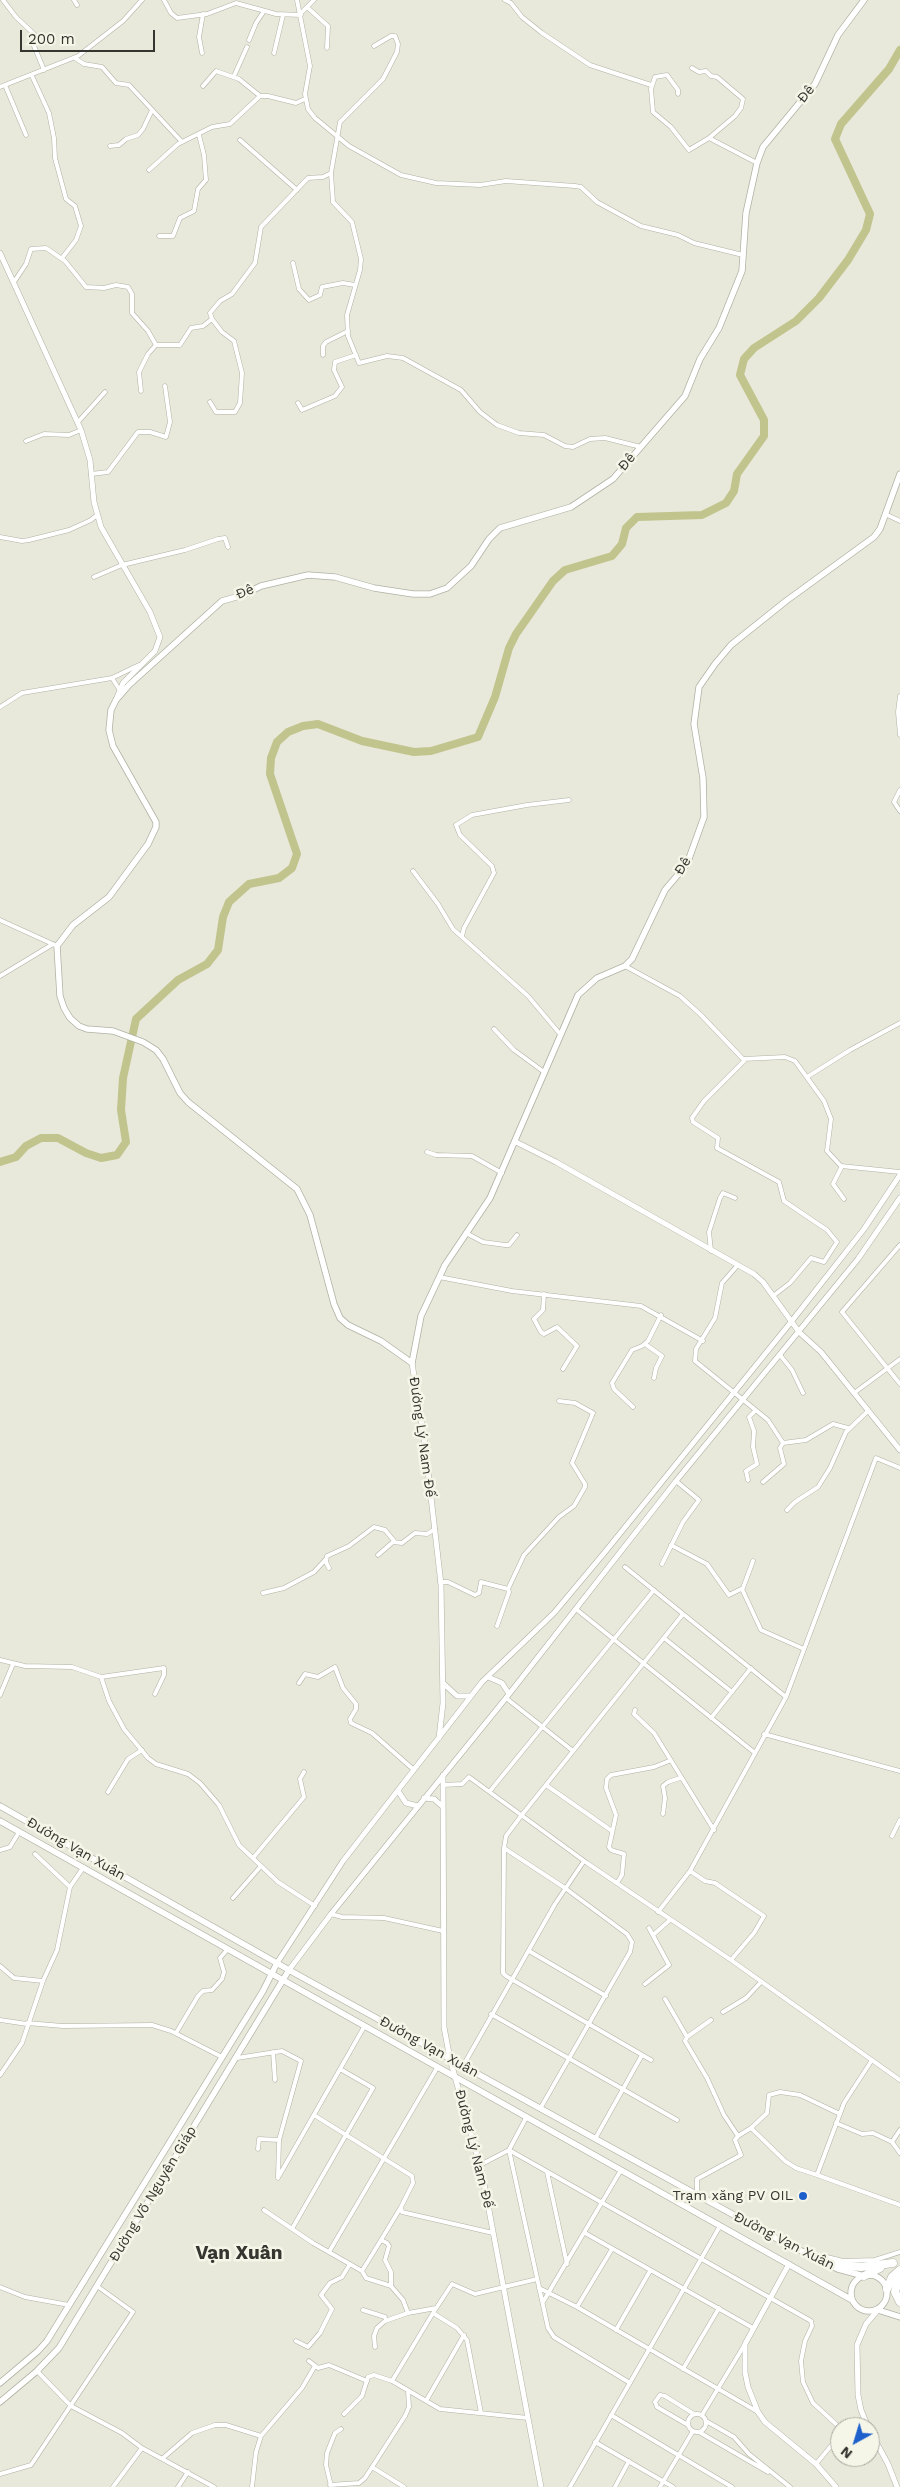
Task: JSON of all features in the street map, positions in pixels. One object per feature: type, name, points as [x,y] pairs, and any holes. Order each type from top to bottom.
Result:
[{"type":"highway","points":[[822,2262],[862,2267],[897,2261]]},
{"type":"highway","points":[[864,2276],[897,2261]]},
{"type":"highway","points":[[887,2289],[892,2277],[900,2272]]},
{"type":"highway","points":[[900,2272],[895,2292],[900,2304]]},
{"type":"main road","name":"Đê","points":[[116,700],[128,685],[222,601],[243,595],[261,586],[308,576],[335,577],[374,588],[413,594],[430,594],[447,588],[471,566],[489,539],[500,528],[571,507],[613,480],[685,396],[700,359],[719,328],[742,271],[746,213],[756,163],[772,134],[815,84],[838,35],[864,0]]},
{"type":"main road","name":"Đê","points":[[625,966],[637,951],[665,890],[687,864],[704,817],[703,778],[694,724],[699,687],[731,645],[793,595],[874,537],[900,474]]},
{"type":"main road","points":[[55,945],[73,925],[109,897],[155,831],[156,822],[110,738],[108,720],[116,700]]},
{"type":"main road","name":"Đường Lý Nam Đế","points":[[55,945],[60,996],[70,1018],[87,1029],[116,1032],[143,1042],[160,1054],[180,1093],[188,1102],[297,1189],[310,1215],[334,1304],[340,1318],[348,1325],[381,1341],[412,1363]]},
{"type":"main road","points":[[412,1363],[419,1322],[439,1277],[490,1198],[516,1142],[578,995],[597,978],[625,966]]},
{"type":"main road","name":"Đường Vạn Xuân","points":[[0,1806],[277,1964],[697,2195],[822,2262],[864,2276]]},
{"type":"main road","name":"Đường Vạn Xuân","points":[[0,1821],[283,1982],[852,2300]]},
{"type":"main road","name":"Đường Võ Nguyên Giáp","points":[[0,2383],[38,2351],[69,2305],[218,2064],[277,1964]]},
{"type":"main road","name":"Đường Võ Nguyên Giáp","points":[[0,2402],[37,2371],[59,2348],[289,1970]]},
{"type":"main road","points":[[218,2064],[229,2071]]},
{"type":"main road","points":[[900,2304],[881,2279],[876,2276],[858,2278],[852,2288],[852,2300],[855,2305],[866,2311],[878,2310],[900,2317]]},
{"type":"main road","points":[[878,2310],[886,2301],[887,2289]]},
{"type":"street","points":[[3,0],[16,17],[34,34],[36,40],[34,46],[44,70]]},
{"type":"street","points":[[74,0],[76,5]]},
{"type":"street","points":[[0,87],[75,58],[123,21],[142,0]]},
{"type":"street","points":[[164,0],[171,13],[177,18],[203,14],[236,3],[283,15],[301,14],[314,0]]},
{"type":"street","points":[[297,0],[310,66],[305,99],[310,113],[338,139],[400,175],[436,183],[480,185],[506,181],[581,187],[598,202],[641,226],[678,235],[694,243],[743,255]]},
{"type":"street","points":[[505,0],[511,2],[522,17],[542,33],[590,65],[651,85]]},
{"type":"street","points":[[308,8],[328,26],[327,48]]},
{"type":"street","points":[[249,40],[264,11]]},
{"type":"street","points":[[202,53],[199,37],[203,14]]},
{"type":"street","points":[[274,53],[283,15]]},
{"type":"street","points":[[374,46],[391,36],[395,36],[398,44],[397,52],[383,79],[340,122],[331,173],[333,202],[348,216],[355,227],[361,265],[347,315],[348,331],[360,363],[387,356],[403,358],[461,390],[480,412],[497,426],[519,433],[544,435],[565,446],[573,446],[590,439],[605,438],[641,447]]},
{"type":"street","points":[[234,76],[247,47]]},
{"type":"street","points":[[75,58],[84,64],[105,68],[113,81],[129,85],[182,142]]},
{"type":"street","points":[[678,94],[678,90],[667,76],[659,75],[651,85],[653,112],[670,127],[685,148],[692,150],[709,138],[741,108],[743,99],[717,77],[692,68]]},
{"type":"street","points":[[203,86],[214,72],[234,76],[260,96],[293,102],[305,99]]},
{"type":"street","points":[[32,76],[49,113],[54,135],[55,158],[66,199],[76,206],[81,226],[76,240],[62,258]]},
{"type":"street","points":[[5,85],[26,135]]},
{"type":"street","points":[[148,170],[182,142],[212,127],[230,124],[260,96]]},
{"type":"street","points":[[110,146],[119,145],[126,139],[138,135],[152,110]]},
{"type":"street","points":[[158,236],[173,236],[180,218],[194,211],[198,189],[206,180],[204,155],[198,135]]},
{"type":"street","points":[[709,138],[756,163]]},
{"type":"street","points":[[240,140],[298,190]]},
{"type":"street","points":[[210,402],[216,412],[235,412],[240,403],[242,385],[240,357],[234,341],[222,332],[212,319],[211,311],[220,301],[232,294],[255,263],[261,227],[308,178],[323,177],[331,173]]},
{"type":"street","points":[[14,282],[23,269],[32,247],[46,248],[62,258],[86,287],[104,288],[116,285],[128,287],[132,294],[132,313],[150,333],[156,345]]},
{"type":"street","points":[[0,253],[78,422],[88,448],[100,527],[150,612],[160,637],[159,646],[119,689],[116,700]]},
{"type":"street","points":[[293,263],[299,289],[308,299],[320,295],[322,286],[343,283],[355,285]]},
{"type":"street","points":[[141,391],[139,372],[149,352],[156,345],[180,345],[191,328],[203,326],[212,319]]},
{"type":"street","points":[[324,355],[323,346],[326,342],[348,331]]},
{"type":"street","points":[[298,403],[302,410],[335,396],[342,387],[334,370],[335,362],[356,355]]},
{"type":"street","points":[[91,474],[108,472],[138,432],[150,432],[166,437],[170,422],[166,386]]},
{"type":"street","points":[[78,422],[105,392]]},
{"type":"street","points":[[26,441],[44,434],[69,435],[81,430]]},
{"type":"street","points":[[885,514],[900,521]]},
{"type":"street","points":[[0,537],[22,541],[29,540],[69,530],[92,520],[97,515]]},
{"type":"street","points":[[94,577],[122,565],[185,550],[223,538],[227,540],[228,547]]},
{"type":"street","points":[[0,707],[22,693],[112,678],[143,663]]},
{"type":"street","points":[[112,678],[119,689]]},
{"type":"street","points":[[900,696],[898,712],[900,736]]},
{"type":"street","points":[[900,790],[894,802],[900,811]]},
{"type":"street","points":[[462,936],[464,928],[494,873],[492,866],[460,835],[456,825],[472,815],[568,800]]},
{"type":"street","points":[[413,871],[438,904],[450,924],[528,996],[560,1034]]},
{"type":"street","points":[[0,920],[55,945]]},
{"type":"street","points":[[0,976],[55,945]]},
{"type":"street","points":[[625,966],[665,986],[685,1000],[745,1060]]},
{"type":"street","points":[[807,1077],[850,1050],[900,1023]]},
{"type":"street","points":[[494,1029],[503,1036],[514,1050],[544,1072]]},
{"type":"street","points":[[277,1964],[343,1861],[471,1696],[554,1613],[605,1552],[864,1229],[900,1174],[842,1166],[828,1153],[831,1116],[824,1101],[795,1061],[790,1058],[745,1060],[704,1101],[692,1118],[693,1122],[718,1138],[717,1148],[780,1182],[784,1201],[827,1230],[838,1242],[824,1262],[811,1258],[790,1283],[773,1296]]},
{"type":"street","points":[[516,1142],[556,1162],[754,1274],[773,1296],[798,1332],[821,1352],[900,1450]]},
{"type":"street","points":[[427,1152],[436,1155],[472,1156],[502,1173]]},
{"type":"street","points":[[842,1166],[833,1184],[844,1199]]},
{"type":"street","points":[[711,1251],[709,1232],[720,1198],[723,1193],[735,1198]]},
{"type":"street","points":[[289,1970],[331,1914],[508,1696],[676,1481],[858,1259],[900,1198]]},
{"type":"street","points":[[466,1234],[483,1242],[506,1245],[509,1245],[517,1235]]},
{"type":"street","points":[[900,1245],[842,1312],[900,1384]]},
{"type":"street","points":[[737,1266],[722,1283],[717,1313],[703,1341],[696,1349],[695,1361],[768,1420],[783,1443]]},
{"type":"street","points":[[439,1277],[488,1288],[637,1305],[661,1315],[703,1341]]},
{"type":"street","points":[[544,1294],[544,1307],[534,1318],[541,1332],[544,1334],[558,1327],[577,1346],[563,1369]]},
{"type":"street","points":[[633,1407],[611,1384],[632,1350],[645,1344],[661,1315]]},
{"type":"street","points":[[645,1344],[662,1356],[656,1368],[654,1378]]},
{"type":"street","points":[[780,1355],[792,1370],[803,1393]]},
{"type":"street","points":[[854,1392],[900,1359]]},
{"type":"street","name":"Đường Lý Nam Đế","points":[[412,1363],[425,1445],[440,1582],[443,1683],[439,1738]]},
{"type":"street","points":[[497,1626],[509,1592],[508,1589],[524,1555],[558,1517],[574,1506],[585,1484],[572,1464],[593,1413],[575,1403],[559,1402]]},
{"type":"street","points":[[748,1480],[746,1471],[757,1464],[753,1447],[754,1431],[749,1417],[755,1411]]},
{"type":"street","points":[[787,1510],[795,1502],[818,1487],[830,1468],[848,1428],[868,1411]]},
{"type":"street","points":[[783,1443],[806,1440],[833,1424],[848,1428]]},
{"type":"street","points":[[763,1482],[784,1464],[780,1448],[783,1443]]},
{"type":"street","points":[[658,1912],[690,1871],[786,1697],[876,1458],[900,1468]]},
{"type":"street","points":[[662,1564],[671,1544],[699,1500],[676,1481]]},
{"type":"street","points":[[264,1594],[284,1588],[314,1572],[326,1559],[349,1546],[374,1527],[385,1530],[395,1542],[402,1543],[415,1533],[427,1534],[434,1529]]},
{"type":"street","points":[[378,1555],[395,1542]]},
{"type":"street","points":[[671,1544],[707,1564],[728,1595],[742,1589],[753,1561]]},
{"type":"street","points":[[605,1552],[615,1560]]},
{"type":"street","points":[[326,1559],[329,1568]]},
{"type":"street","points":[[625,1567],[786,1697]]},
{"type":"street","points":[[440,1582],[448,1582],[476,1596],[479,1593],[481,1582],[508,1589]]},
{"type":"street","points":[[742,1589],[761,1630],[804,1649]]},
{"type":"street","points":[[490,1791],[654,1590]]},
{"type":"street","points":[[576,1609],[755,1753]]},
{"type":"street","points":[[651,2060],[510,1980],[503,1973],[504,1848],[506,1836],[521,1816],[684,1614]]},
{"type":"street","points":[[664,1638],[732,1692]]},
{"type":"street","points":[[0,1660],[27,1666],[72,1667],[102,1677],[164,1668],[164,1675],[155,1694]]},
{"type":"street","points":[[0,1695],[13,1664]]},
{"type":"street","points":[[299,1683],[305,1674],[317,1677],[335,1667],[343,1688],[356,1704],[356,1709],[350,1719],[351,1723],[372,1733],[414,1770]]},
{"type":"street","points":[[711,1718],[751,1668]]},
{"type":"street","points":[[102,1677],[109,1701],[124,1729],[142,1750],[156,1764],[188,1774],[200,1783],[219,1805],[236,1841],[278,1882],[315,1906]]},
{"type":"street","points":[[488,1677],[502,1683],[508,1696],[573,1751]]},
{"type":"street","points":[[443,1683],[457,1696],[471,1696]]},
{"type":"street","points":[[635,1710],[634,1714],[654,1733],[680,1778],[714,1830]]},
{"type":"street","points":[[764,1734],[900,1771]]},
{"type":"street","points":[[108,1792],[128,1759],[142,1750]]},
{"type":"street","points":[[617,1883],[622,1875],[624,1854],[610,1849],[616,1815],[608,1794],[608,1779],[611,1775],[654,1767],[670,1761]]},
{"type":"street","points":[[253,1858],[304,1797],[300,1779],[304,1772]]},
{"type":"street","name":"Đường Lý Nam Đế","points":[[443,1774],[444,2027],[450,2059],[480,2166],[541,2487]]},
{"type":"street","points":[[443,1785],[462,1784],[469,1777],[584,1861],[730,1960],[900,2080]]},
{"type":"street","points":[[663,1814],[665,1798],[663,1786],[680,1778]]},
{"type":"street","points":[[546,1785],[612,1831]]},
{"type":"street","points":[[398,1791],[406,1802],[418,1806]]},
{"type":"street","points":[[424,1798],[434,1799],[444,1807]]},
{"type":"street","points":[[892,1836],[900,1820]]},
{"type":"street","points":[[0,1850],[10,1847],[19,1832]]},
{"type":"street","points":[[504,1848],[565,1888],[627,1934],[632,1942],[630,1952],[606,1996],[568,2058],[540,2109]]},
{"type":"street","points":[[35,1854],[70,1887]]},
{"type":"street","points":[[463,2066],[510,1980],[565,1888],[584,1861]]},
{"type":"street","points":[[233,1898],[262,1866]]},
{"type":"street","points":[[0,2075],[19,2048],[43,1981],[58,1946],[70,1887],[82,1868]]},
{"type":"street","points":[[690,1871],[704,1881],[715,1883],[764,1916],[754,1934],[730,1960]]},
{"type":"street","points":[[331,1914],[342,1917],[384,1918],[443,1931]]},
{"type":"street","points":[[653,1935],[670,1920]]},
{"type":"street","points":[[645,1984],[669,1966],[649,1928]]},
{"type":"street","points":[[176,2033],[198,1996],[203,1991],[212,1990],[222,1979],[224,1972],[220,1958],[227,1950]]},
{"type":"street","points":[[529,1951],[606,1996]]},
{"type":"street","points":[[0,1966],[14,1978],[43,1981]]},
{"type":"street","points":[[723,2012],[746,1998],[761,1982]]},
{"type":"street","points":[[665,1999],[687,2037],[686,2043],[707,2078],[724,2115],[738,2136]]},
{"type":"street","points":[[491,2014],[677,2120]]},
{"type":"street","points":[[0,2020],[63,2026],[152,2025],[176,2033],[222,2057]]},
{"type":"street","points":[[687,2037],[711,2020]]},
{"type":"street","points":[[237,2058],[282,2051],[301,2061],[279,2140],[278,2178],[364,2027]]},
{"type":"street","points":[[273,2052],[275,2080]]},
{"type":"street","points":[[595,2139],[642,2056]]},
{"type":"street","points":[[817,2176],[840,2114],[854,2086],[872,2060]]},
{"type":"street","points":[[329,2252],[437,2068]]},
{"type":"street","points":[[293,2227],[373,2088],[340,2069]]},
{"type":"street","points":[[697,2195],[697,2178],[741,2156],[736,2142],[738,2136],[751,2128],[767,2113],[768,2095],[780,2092],[800,2095],[840,2114]]},
{"type":"street","points":[[314,2115],[346,2133],[413,2178],[401,2207],[362,2271]]},
{"type":"street","points":[[480,2166],[509,2150],[526,2118]]},
{"type":"street","points":[[836,2123],[862,2134],[873,2133],[892,2142],[900,2153]]},
{"type":"street","points":[[751,2128],[785,2161],[817,2176],[900,2205]]},
{"type":"street","points":[[892,2142],[900,2130]]},
{"type":"street","points":[[258,2149],[259,2139],[279,2140]]},
{"type":"street","points":[[509,2150],[702,2258],[812,2323],[804,2341],[800,2360],[803,2382],[813,2403],[830,2419]]},
{"type":"street","points":[[509,2150],[548,2328],[554,2337],[630,2383]]},
{"type":"street","points":[[543,2303],[621,2170]]},
{"type":"street","points":[[547,2172],[567,2264]]},
{"type":"street","points":[[401,2207],[402,2212],[493,2233]]},
{"type":"street","points":[[264,2210],[362,2271],[366,2278],[391,2286],[403,2300],[408,2313]]},
{"type":"street","points":[[570,2487],[720,2226]]},
{"type":"street","points":[[585,2233],[753,2328]]},
{"type":"street","points":[[381,2240],[389,2245],[385,2260],[391,2272],[391,2286]]},
{"type":"street","points":[[577,2307],[612,2249]]},
{"type":"street","points":[[822,2262],[823,2256],[843,2261],[875,2260],[900,2252]]},
{"type":"street","points":[[296,2341],[308,2347],[320,2332],[332,2309],[324,2302],[321,2295],[330,2283],[339,2281],[350,2264]]},
{"type":"street","points":[[702,2415],[745,2344],[789,2264]]},
{"type":"street","points":[[616,2330],[650,2271]]},
{"type":"street","points":[[392,2381],[452,2284],[472,2294],[537,2280]]},
{"type":"street","points":[[0,2474],[32,2464],[133,2312],[97,2286]]},
{"type":"street","points":[[0,2287],[25,2296],[69,2305]]},
{"type":"street","points":[[539,2288],[577,2307],[758,2412]]},
{"type":"street","points":[[375,2346],[374,2336],[377,2328],[388,2318],[436,2308]]},
{"type":"street","points":[[683,2369],[719,2308]]},
{"type":"street","points":[[363,2310],[388,2318]]},
{"type":"street","points":[[863,2417],[860,2410],[858,2395],[857,2345],[866,2324],[878,2310]]},
{"type":"street","points":[[433,2313],[464,2335],[469,2345],[481,2414]]},
{"type":"street","points":[[426,2401],[464,2335]]},
{"type":"street","points":[[745,2344],[745,2372],[758,2412],[772,2430],[816,2464],[836,2487]]},
{"type":"street","points":[[309,2361],[320,2369],[328,2365],[367,2381]]},
{"type":"street","points":[[252,2487],[256,2452],[261,2436],[302,2388],[315,2366]]},
{"type":"street","points":[[37,2371],[71,2406],[122,2433],[142,2448],[214,2487]]},
{"type":"street","points":[[344,2414],[362,2396],[369,2376],[374,2376],[392,2381],[440,2409],[528,2418]]},
{"type":"street","points":[[341,2430],[335,2433],[327,2453],[332,2486],[359,2483],[372,2467],[406,2416],[409,2407],[408,2391]]},
{"type":"street","points":[[779,2478],[699,2432],[693,2431],[688,2425],[657,2407],[655,2402],[660,2395],[665,2396],[694,2414],[702,2415],[706,2421],[734,2437],[749,2454],[779,2478],[790,2487]]},
{"type":"street","points":[[688,2425],[688,2419],[694,2414]]},
{"type":"street","points":[[611,2415],[732,2487]]},
{"type":"street","points":[[699,2432],[704,2429],[706,2421]]},
{"type":"street","points":[[163,2458],[192,2433],[215,2425],[226,2425],[261,2436]]},
{"type":"street","points":[[660,2487],[693,2431]]},
{"type":"street","points":[[596,2442],[673,2487]]},
{"type":"street","points":[[816,2464],[830,2446]]},
{"type":"street","points":[[113,2487],[142,2448]]},
{"type":"street","points":[[880,2449],[897,2487]]},
{"type":"street","points":[[615,2487],[629,2461]]},
{"type":"street","points":[[372,2467],[404,2487]]},
{"type":"street","points":[[178,2487],[188,2472]]},
{"type":"waterway","points":[[0,1162],[16,1157],[26,1146],[41,1138],[58,1138],[86,1153],[101,1158],[117,1155],[126,1142],[121,1110],[123,1078],[136,1019],[178,980],[207,964],[218,950],[223,917],[229,902],[249,884],[279,878],[292,868],[297,854],[270,774],[271,758],[277,742],[288,732],[303,726],[318,724],[362,741],[414,752],[431,751],[478,737],[495,697],[509,648],[516,634],[553,581],[565,570],[612,556],[622,544],[626,528],[637,517],[702,515],[726,503],[734,491],[737,474],[764,436],[764,420],[740,375],[744,359],[754,348],[796,321],[819,298],[848,260],[866,230],[870,214],[835,139],[841,124],[889,69],[900,50]]},
{"type":"place","name":"Trạm xăng PV OIL","points":[[803,2196]]},
{"type":"district","name":"Vạn Xuân","points":[[239,2253]]}]
